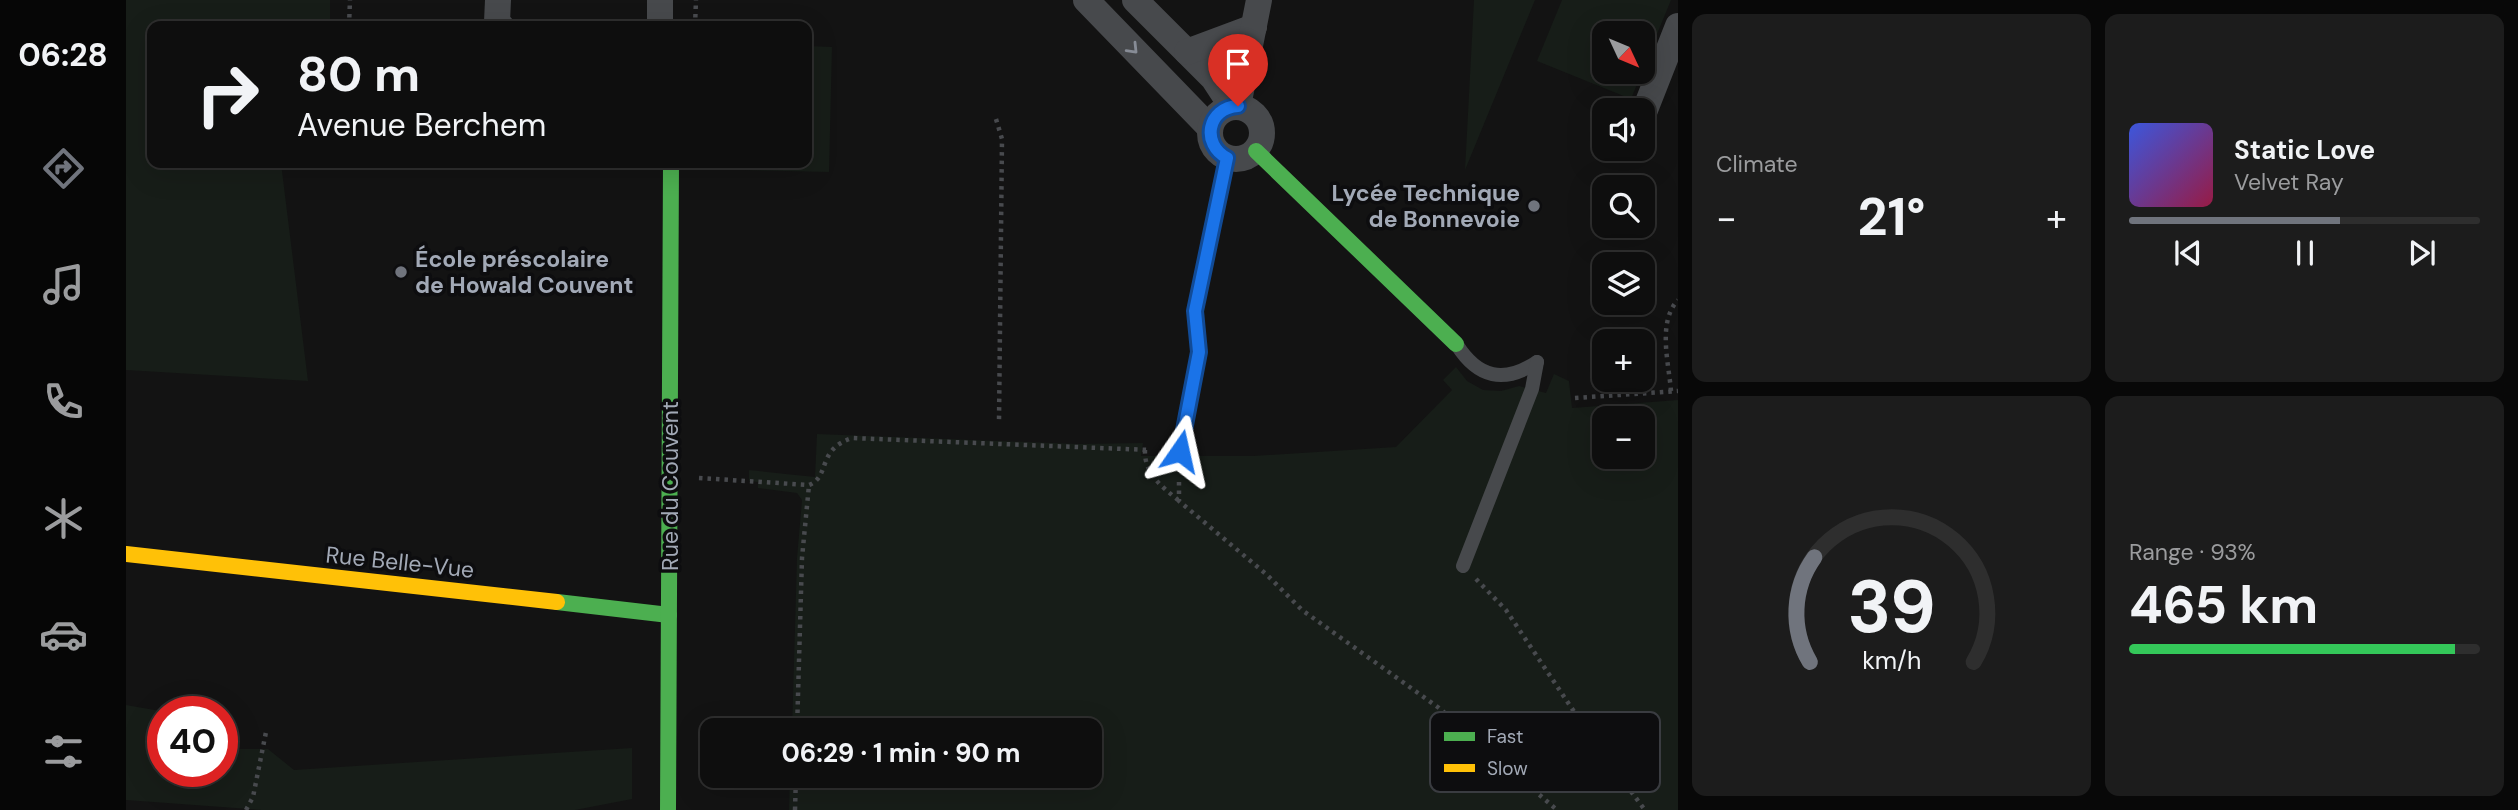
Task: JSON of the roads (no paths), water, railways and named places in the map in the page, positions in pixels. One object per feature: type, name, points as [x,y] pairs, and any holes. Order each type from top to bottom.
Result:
[{"type":"street","points":[[497,21],[498,0]]},
{"type":"street","points":[[660,0],[660,21]]},
{"type":"street","points":[[1086,0],[1210,128],[1212,143],[1216,149],[1227,158],[1243,158],[1256,150],[1262,135],[1259,119],[1253,112],[1235,106],[1213,78],[1135,0]]},
{"type":"street","points":[[1235,106],[1259,0]]},
{"type":"street","points":[[1650,98],[1678,26]]},
{"type":"street","points":[[1187,52],[1254,27]]},
{"type":"street","points":[[1210,128],[1218,114],[1235,106]]},
{"type":"street","points":[[1256,150],[1456,344]]},
{"type":"street","points":[[1180,451],[1199,352],[1195,311],[1227,158]]},
{"type":"street","name":"Rue du Couvent","points":[[668,810],[671,168]]},
{"type":"street","name":"Rue Belle-Vue","points":[[126,554],[669,615]]},
{"type":"lane","points":[[1456,344],[1467,361],[1483,372],[1502,376],[1521,373],[1537,362],[1532,389],[1463,566]]},
{"type":"place","name":"Lycée Technique de Bonnevoie","points":[[1534,206]]},
{"type":"place","name":"École préscolaire de Howald Couvent","points":[[401,272]]}]
